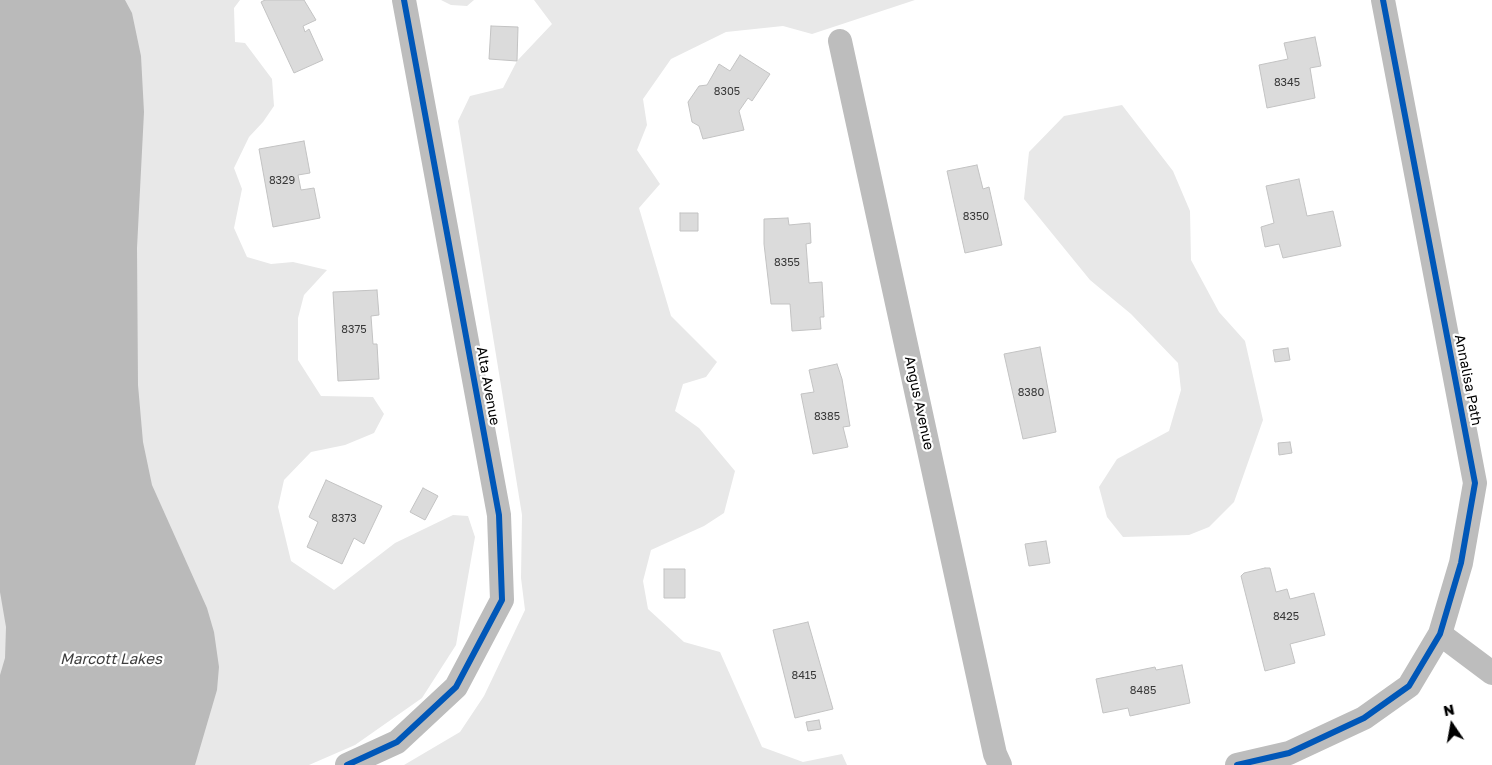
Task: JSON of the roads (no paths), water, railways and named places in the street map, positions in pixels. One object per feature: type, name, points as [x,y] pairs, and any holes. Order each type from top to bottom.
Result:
[{"type":"street","name":"Alta Avenue","points":[[347,765],[396,742],[456,687],[502,600],[499,515],[404,0]]},
{"type":"street","name":"Annalisa Path","points":[[1236,765],[1289,753],[1364,718],[1410,686],[1440,634],[1461,563],[1475,483],[1383,0]]},
{"type":"street","name":"Angus Avenue","points":[[840,41],[995,754],[1000,765]]},
{"type":"street","points":[[1440,634],[1492,673]]},
{"type":"water","name":"Marcott Lakes","points":[[0,0],[125,0],[132,13],[141,56],[144,112],[137,248],[138,385],[143,442],[152,485],[207,608],[214,632],[219,667],[217,690],[195,765],[0,765],[0,675],[5,658],[6,627],[0,592]]}]
